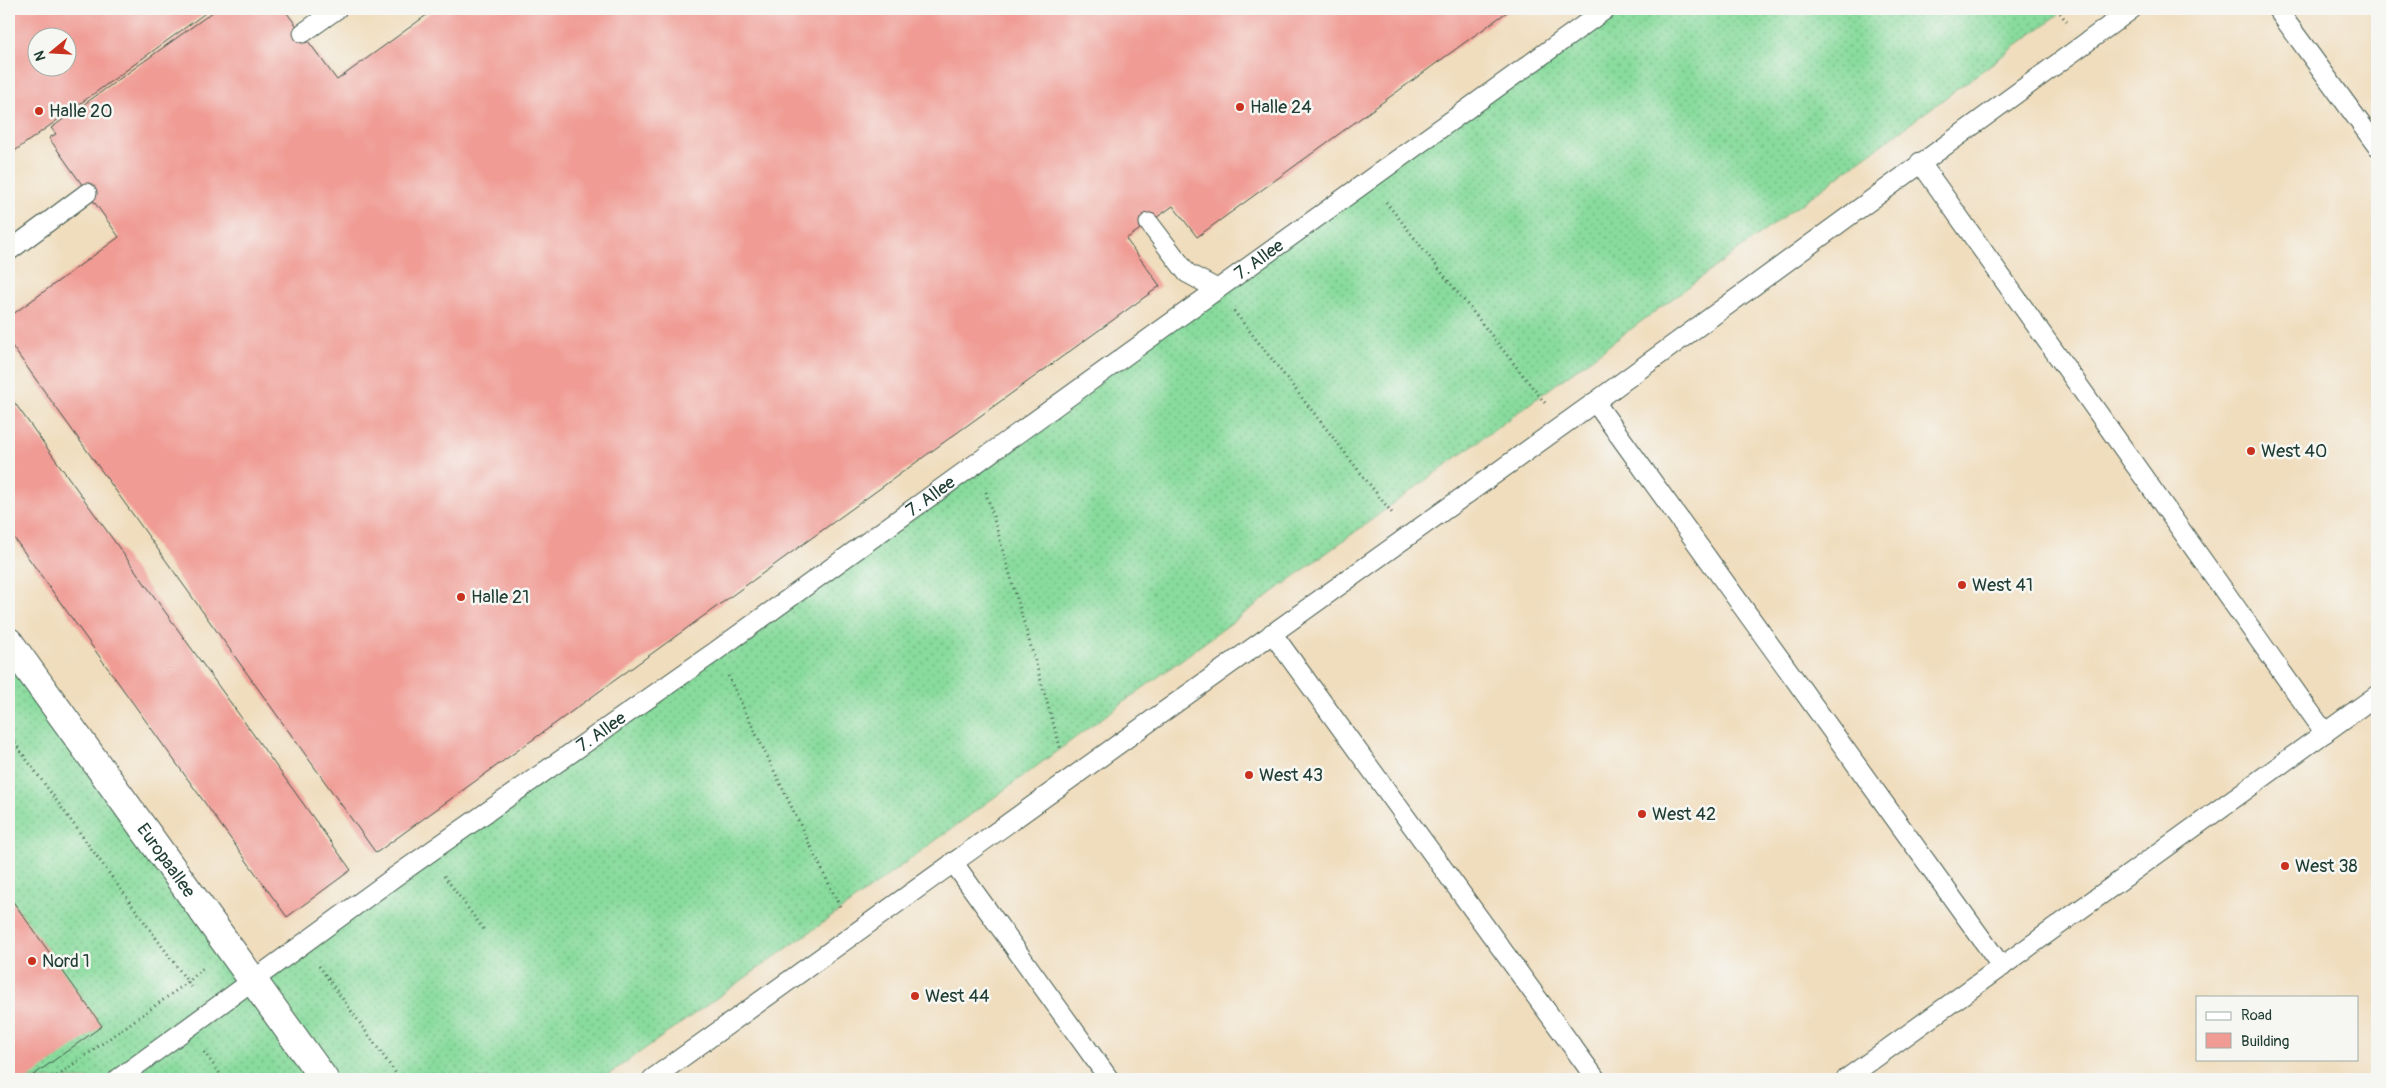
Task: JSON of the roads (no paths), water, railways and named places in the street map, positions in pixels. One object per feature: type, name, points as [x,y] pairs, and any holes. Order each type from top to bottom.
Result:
[{"type":"street","name":"Europaallee","points":[[9,642],[324,1079]]},
{"type":"lane","points":[[303,34],[337,9]]},
{"type":"lane","name":"7. Allee","points":[[118,1079],[428,853],[716,651],[1606,9]]},
{"type":"lane","points":[[652,1079],[1595,402],[1920,162],[2132,9]]},
{"type":"lane","points":[[2277,9],[2377,146]]},
{"type":"lane","points":[[1920,162],[2325,733]]},
{"type":"lane","points":[[9,250],[87,193]]},
{"type":"lane","points":[[1149,222],[1187,274],[1217,289]]},
{"type":"lane","points":[[1595,402],[2002,967]]},
{"type":"lane","points":[[1272,633],[1596,1079]]},
{"type":"lane","points":[[1846,1079],[2377,695]]},
{"type":"lane","points":[[954,862],[1109,1079]]},
{"type":"place","name":"Halle 24","points":[[1240,107]]},
{"type":"place","name":"Halle 20","points":[[39,111]]},
{"type":"place","name":"West 40","points":[[2251,451]]},
{"type":"place","name":"West 41","points":[[1962,585]]},
{"type":"place","name":"Halle 21","points":[[461,597]]},
{"type":"place","name":"West 43","points":[[1249,775]]},
{"type":"place","name":"West 42","points":[[1642,814]]},
{"type":"place","name":"West 38","points":[[2285,866]]},
{"type":"place","name":"Nord 1","points":[[32,961]]},
{"type":"place","name":"West 44","points":[[915,996]]}]
